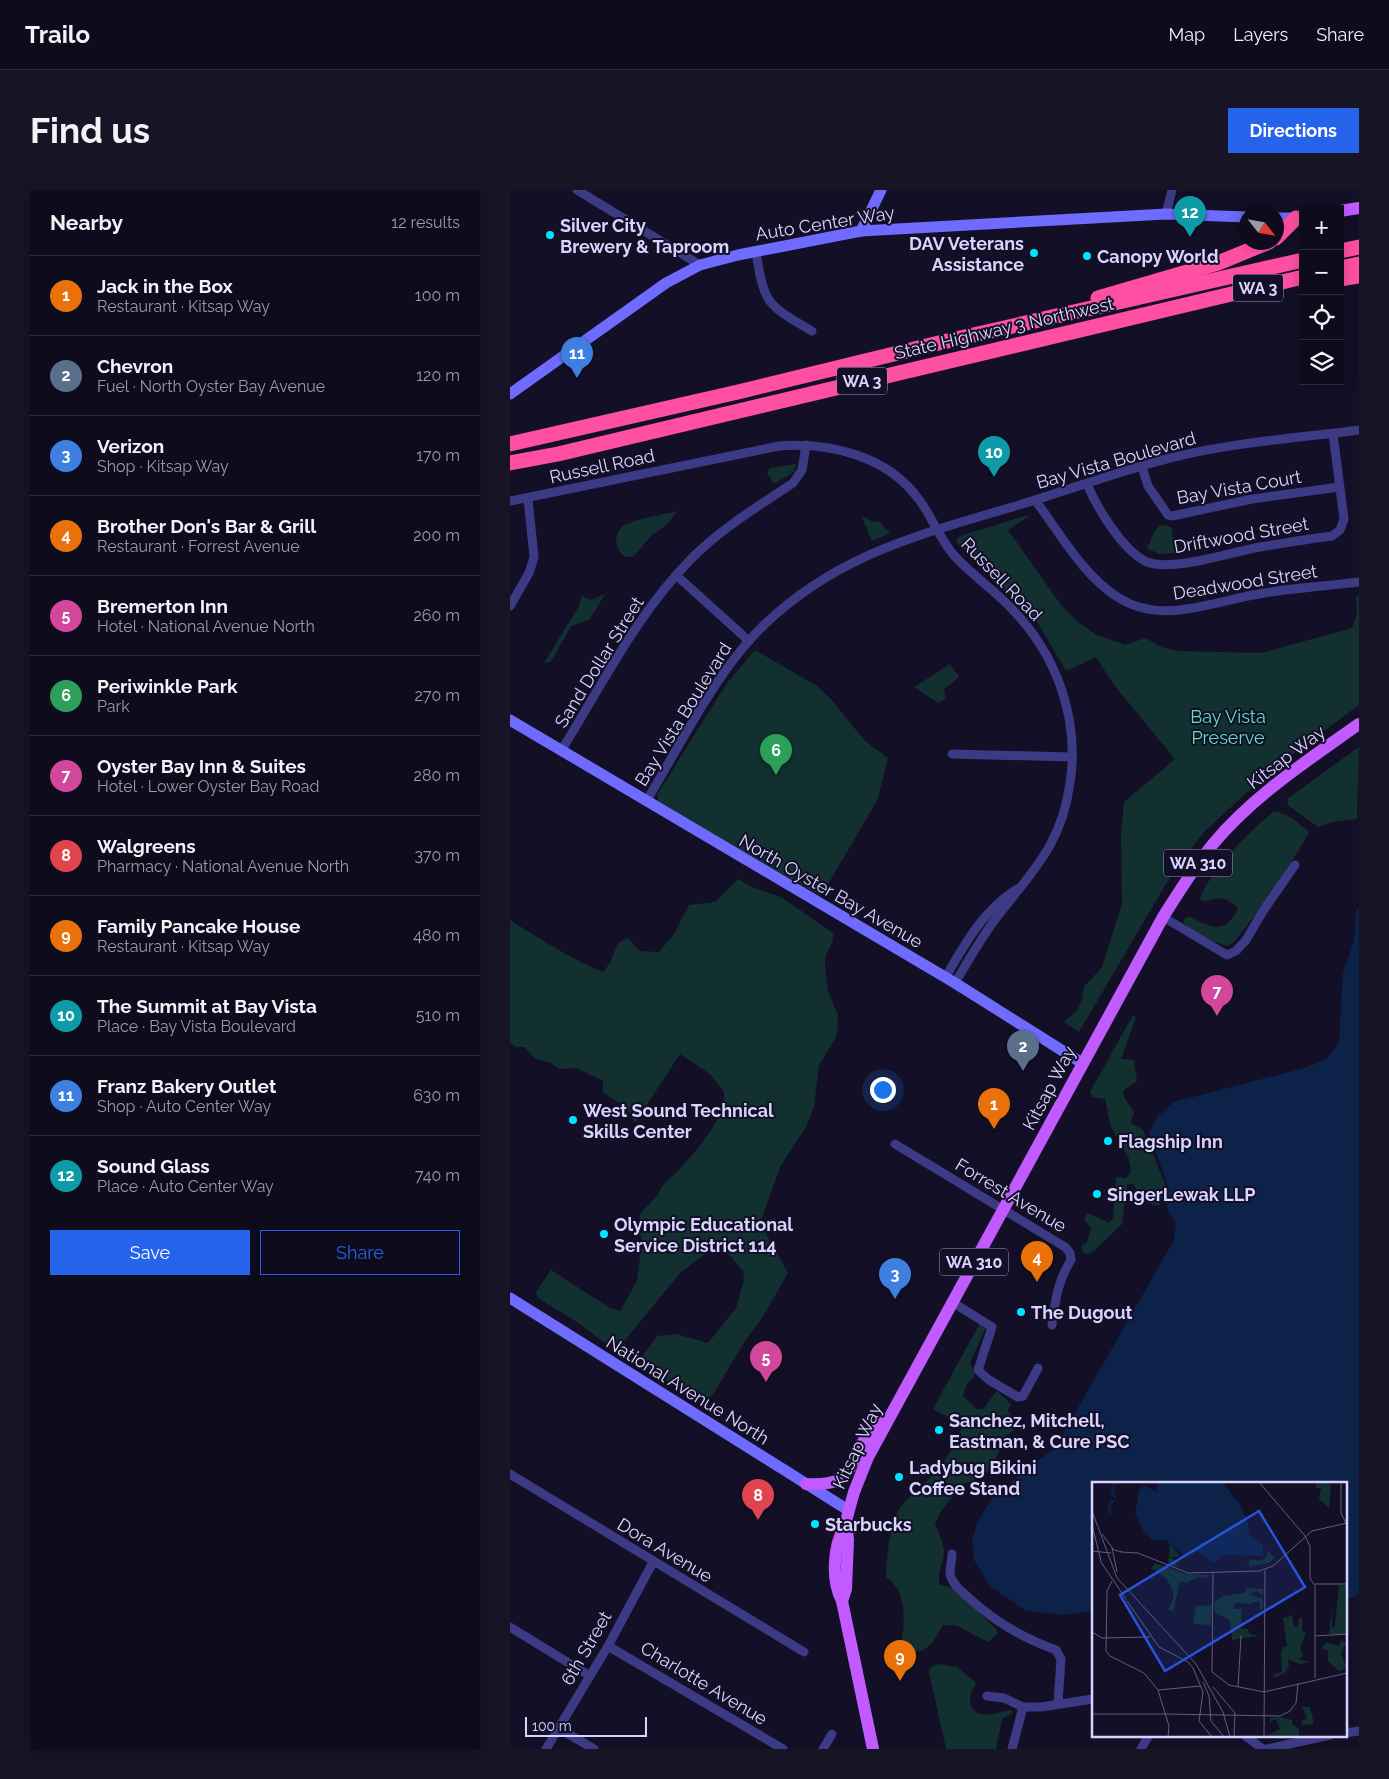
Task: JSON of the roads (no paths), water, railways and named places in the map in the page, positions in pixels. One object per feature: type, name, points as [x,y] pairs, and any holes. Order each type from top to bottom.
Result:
[{"type":"highway","points":[[1284,231],[1299,218]]},
{"type":"highway","points":[[1344,250],[1359,247]]},
{"type":"highway","points":[[947,340],[1029,314],[1199,269],[1254,250]]},
{"type":"highway","name":"State Highway 3 Northwest","points":[[510,444],[738,392],[947,340],[1299,261]]},
{"type":"highway","points":[[1344,267],[1359,264]]},
{"type":"highway","points":[[1344,278],[1359,276]]},
{"type":"highway","name":"State Highway 3 Northwest","points":[[510,463],[567,452],[1299,278]]},
{"type":"highway","points":[[1213,298],[1299,286]]},
{"type":"main road","points":[[1344,210],[1359,208]]},
{"type":"main road","name":"Kitsap Way","points":[[873,1749],[842,1601],[837,1591],[836,1562],[838,1537],[845,1526],[848,1510],[868,1457],[1163,916],[1202,858],[1234,821],[1286,775],[1359,724]]},
{"type":"main road","points":[[806,1484],[826,1484],[839,1480],[852,1468],[867,1436],[890,1414]]},
{"type":"street","points":[[577,190],[700,264]]},
{"type":"street","points":[[861,231],[881,190]]},
{"type":"street","points":[[1166,214],[1172,190]]},
{"type":"street","name":"Auto Center Way","points":[[510,394],[666,283],[700,264],[861,231],[1166,214],[1239,217]]},
{"type":"street","points":[[1284,218],[1299,218]]},
{"type":"street","points":[[756,252],[761,284],[769,301],[781,314],[812,331]]},
{"type":"street","name":"Bay Vista Boulevard","points":[[646,802],[714,689],[749,641],[790,602],[826,576],[880,548],[1176,457],[1243,444],[1359,430]]},
{"type":"street","name":"Driftwood Street","points":[[1087,484],[1108,522],[1136,555],[1149,563],[1172,565],[1259,547],[1332,536],[1340,530],[1344,520],[1333,434]]},
{"type":"street","name":"Russell Road","points":[[510,502],[779,446],[806,444],[849,452],[880,466],[916,495],[952,553],[1016,613],[1044,651],[1056,674],[1067,706],[1072,735],[1069,790],[1054,840],[1037,868],[1019,887],[989,910],[972,932],[950,980]]},
{"type":"street","name":"Sand Dollar Street","points":[[561,751],[633,631],[676,575],[716,537],[793,482],[802,470],[806,444]]},
{"type":"street","name":"Bay Vista Court","points":[[1142,468],[1148,486],[1168,515],[1172,516],[1252,499],[1339,487]]},
{"type":"street","points":[[510,606],[529,574],[534,557],[528,499]]},
{"type":"street","name":"Deadwood Street","points":[[1035,500],[1100,583],[1120,599],[1144,608],[1179,611],[1252,595],[1359,582]]},
{"type":"street","points":[[676,575],[749,641]]},
{"type":"street","name":"North Oyster Bay Avenue","points":[[510,720],[950,980],[1082,1063]]},
{"type":"street","points":[[952,754],[1072,757]]},
{"type":"street","points":[[1163,916],[1227,955],[1236,951],[1246,940],[1263,911],[1295,865]]},
{"type":"street","name":"Forrest Avenue","points":[[895,1144],[1065,1247],[1070,1253],[1071,1260],[1062,1275],[1055,1301],[1052,1325]]},
{"type":"street","points":[[952,1302],[992,1326],[978,1370],[989,1380],[1018,1397],[1023,1396],[1038,1368]]},
{"type":"street","name":"National Avenue North","points":[[512,1303],[848,1510]]},
{"type":"street","name":"Dora Avenue","points":[[510,1474],[804,1652]]},
{"type":"street","points":[[952,1554],[950,1574],[957,1587],[990,1618],[1009,1630],[1056,1650],[1061,1659],[1058,1703]]},
{"type":"street","name":"6th Street","points":[[546,1749],[608,1646],[653,1562]]},
{"type":"street","points":[[510,1627],[590,1676]]},
{"type":"street","name":"Charlotte Avenue","points":[[608,1646],[783,1749]]},
{"type":"street","points":[[987,1696],[1004,1698],[1023,1706],[1041,1708],[1058,1703],[1092,1699]]},
{"type":"street","points":[[1012,1749],[1023,1706]]},
{"type":"street","points":[[558,1728],[594,1749]]},
{"type":"street","points":[[1346,1733],[1359,1731]]},
{"type":"street","points":[[823,1749],[832,1734]]},
{"type":"street","points":[[1142,1749],[1148,1736]]},
{"type":"street","points":[[1246,1736],[1265,1749],[1325,1736]]},
{"type":"water","points":[[1359,908],[1359,1594],[1346,1600],[1346,1482],[1092,1482],[1092,1610],[1065,1615],[1026,1611],[990,1586],[974,1560],[972,1541],[977,1522],[993,1498],[1021,1473],[1055,1448],[1174,1240],[1176,1223],[1167,1209],[1167,1184],[1149,1132],[1157,1117],[1174,1102],[1304,1068],[1326,1059],[1339,1042],[1343,973],[1354,941],[1356,910]]},
{"type":"place","name":"Silver City Brewery & Taproom","points":[[550,235]]},
{"type":"place","name":"Sound Glass","points":[[1190,237]]},
{"type":"place","name":"DAV Veterans Assistance","points":[[1034,253]]},
{"type":"place","name":"Canopy World","points":[[1087,256]]},
{"type":"place","name":"Franz Bakery Outlet","points":[[577,378]]},
{"type":"place","name":"The Summit at Bay Vista","points":[[994,477]]},
{"type":"place","name":"Periwinkle Park","points":[[776,775]]},
{"type":"place","name":"Oyster Bay Inn & Suites","points":[[1217,1016]]},
{"type":"place","name":"Chevron","points":[[1023,1071]]},
{"type":"place","name":"West Sound Technical Skills Center","points":[[573,1120]]},
{"type":"place","name":"Jack in the Box","points":[[994,1129]]},
{"type":"place","name":"Flagship Inn","points":[[1108,1141]]},
{"type":"place","name":"SingerLewak LLP","points":[[1097,1194]]},
{"type":"place","name":"Olympic Educational Service District 114","points":[[604,1234]]},
{"type":"place","name":"Brother Don's Bar & Grill","points":[[1037,1282]]},
{"type":"place","name":"Verizon","points":[[895,1299]]},
{"type":"place","name":"The Dugout","points":[[1021,1312]]},
{"type":"place","name":"Bremerton Inn","points":[[766,1382]]},
{"type":"place","name":"Sanchez, Mitchell, Eastman, & Cure PSC","points":[[939,1430]]},
{"type":"place","name":"Ladybug Bikini Coffee Stand","points":[[899,1477]]},
{"type":"place","name":"Walgreens","points":[[758,1520]]},
{"type":"place","name":"Starbucks","points":[[815,1524]]},
{"type":"place","name":"Family Pancake House","points":[[900,1681]]},
{"type":"park label","name":"Bay Vista Preserve","points":[[1228,726]]}]
